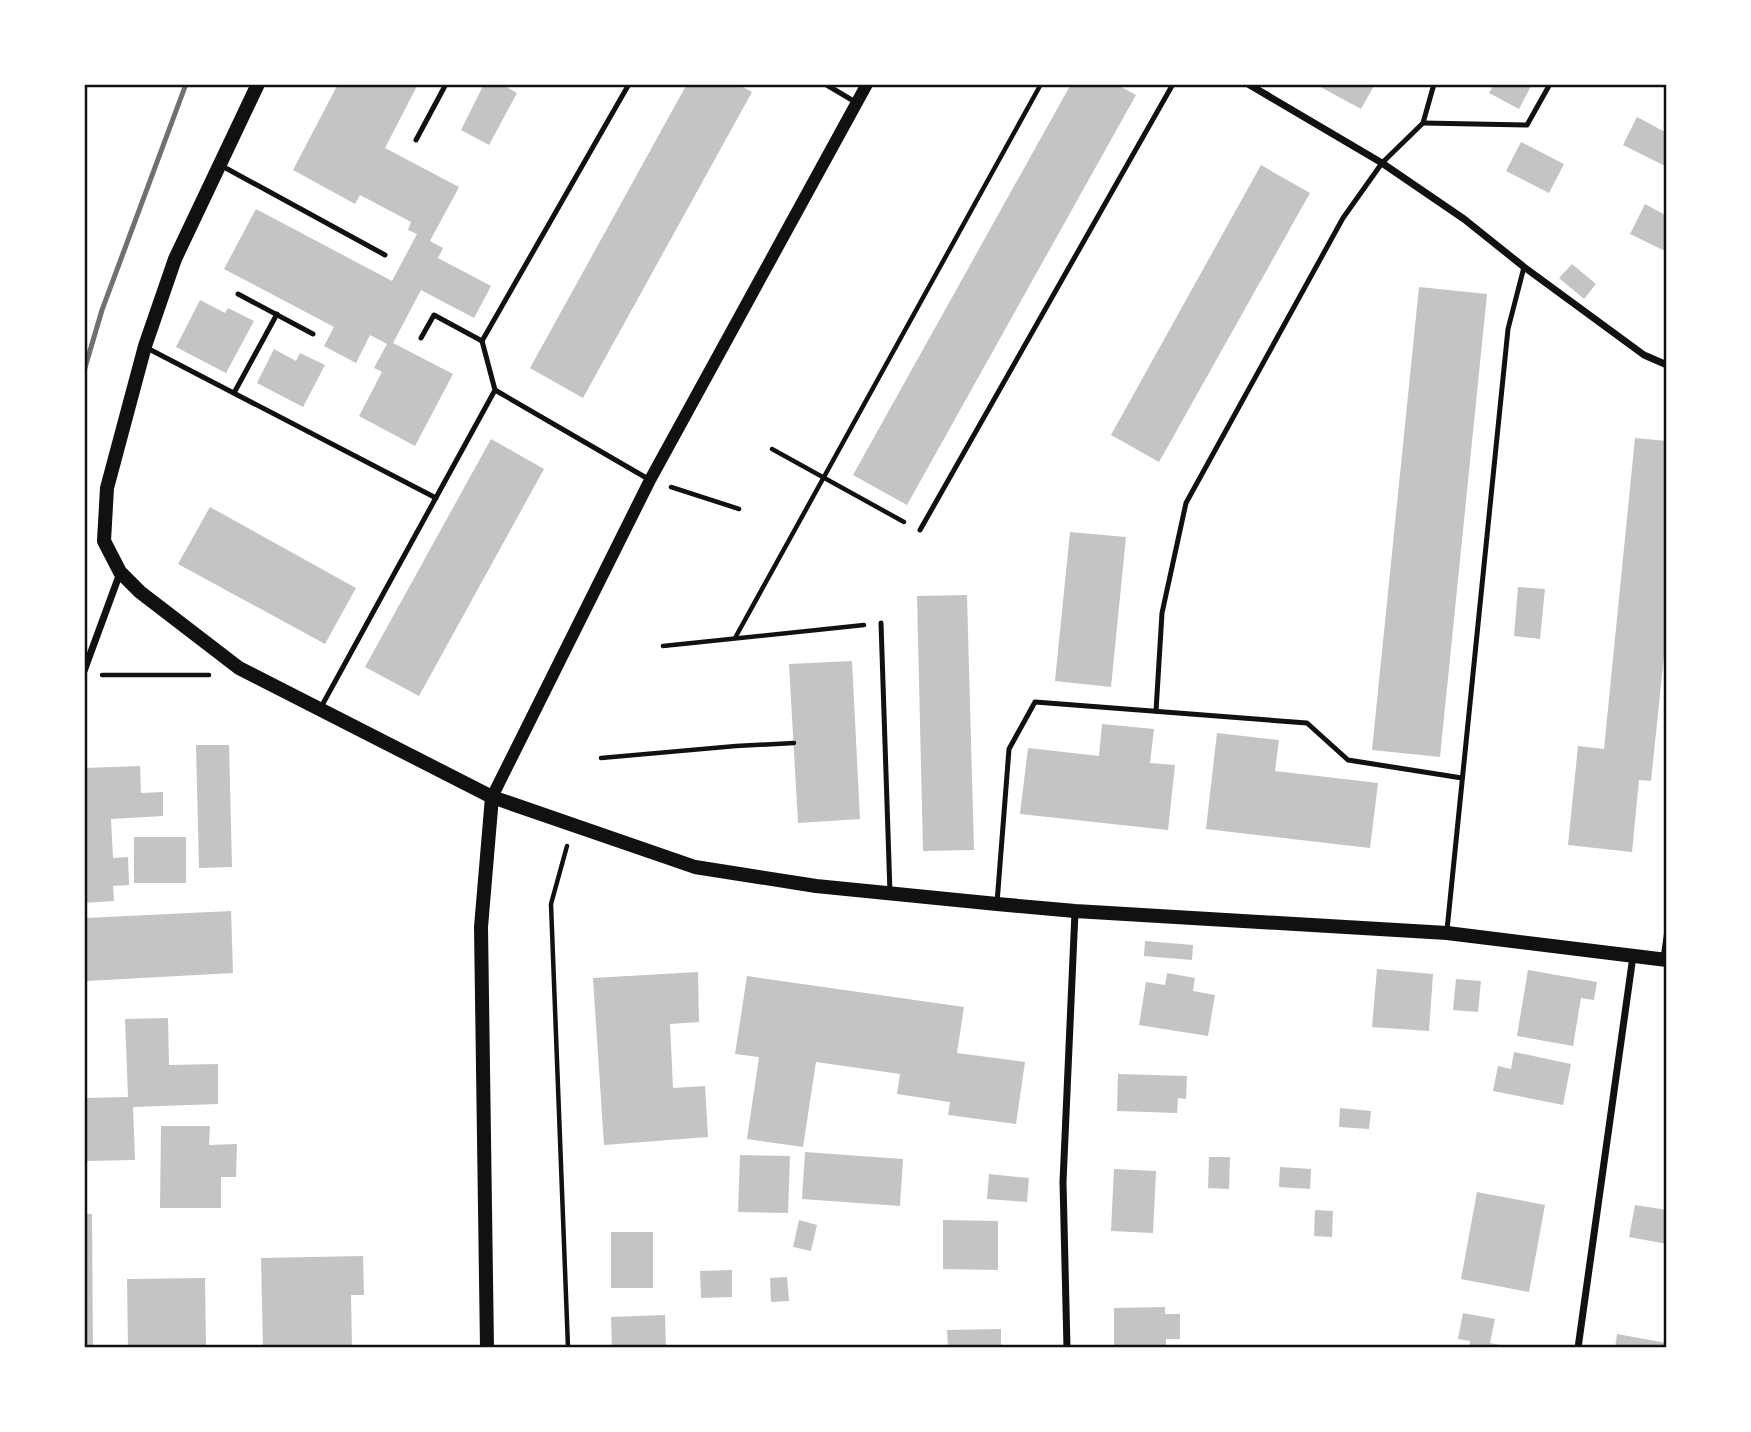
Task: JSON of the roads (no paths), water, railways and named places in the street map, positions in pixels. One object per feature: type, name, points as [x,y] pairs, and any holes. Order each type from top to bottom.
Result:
[{"type":"main road","points":[[258,84],[175,259],[145,346],[107,488],[104,541],[120,572],[140,592],[239,668],[492,797],[695,867],[816,886],[997,904],[1447,933],[1665,960]]},
{"type":"main road","points":[[486,1348],[481,927],[492,797]]},
{"type":"street","points":[[492,797],[650,480],[867,84]]},
{"type":"street","points":[[1248,84],[1382,163],[1464,219],[1524,267],[1644,355],[1667,365]]},
{"type":"street","points":[[84,671],[120,572]]},
{"type":"street","points":[[1066,1348],[1063,1182],[1075,911]]},
{"type":"street","points":[[1578,1348],[1633,956]]},
{"type":"lane","points":[[416,140],[446,84]]},
{"type":"lane","points":[[320,709],[495,390],[482,341],[629,84]]},
{"type":"lane","points":[[824,84],[857,103]]},
{"type":"lane","points":[[920,530],[1172,84]]},
{"type":"lane","points":[[1156,711],[1162,613],[1186,503],[1343,218],[1382,163],[1423,123],[1434,84]]},
{"type":"lane","points":[[1423,123],[1527,124],[1550,84]]},
{"type":"lane","points":[[219,165],[385,254]]},
{"type":"lane","points":[[1447,933],[1508,329],[1524,267]]},
{"type":"lane","points":[[239,294],[313,334]]},
{"type":"lane","points":[[234,393],[276,314]]},
{"type":"lane","points":[[421,338],[434,315],[482,341]]},
{"type":"lane","points":[[145,346],[436,498]]},
{"type":"lane","points":[[495,390],[650,480]]},
{"type":"lane","points":[[881,623],[890,893]]},
{"type":"lane","points":[[997,904],[1009,749],[1035,702],[1307,723],[1349,760],[1462,778]]},
{"type":"lane","points":[[1665,960],[1667,930]]},
{"type":"railway","points":[[84,371],[102,310],[186,84]]}]
